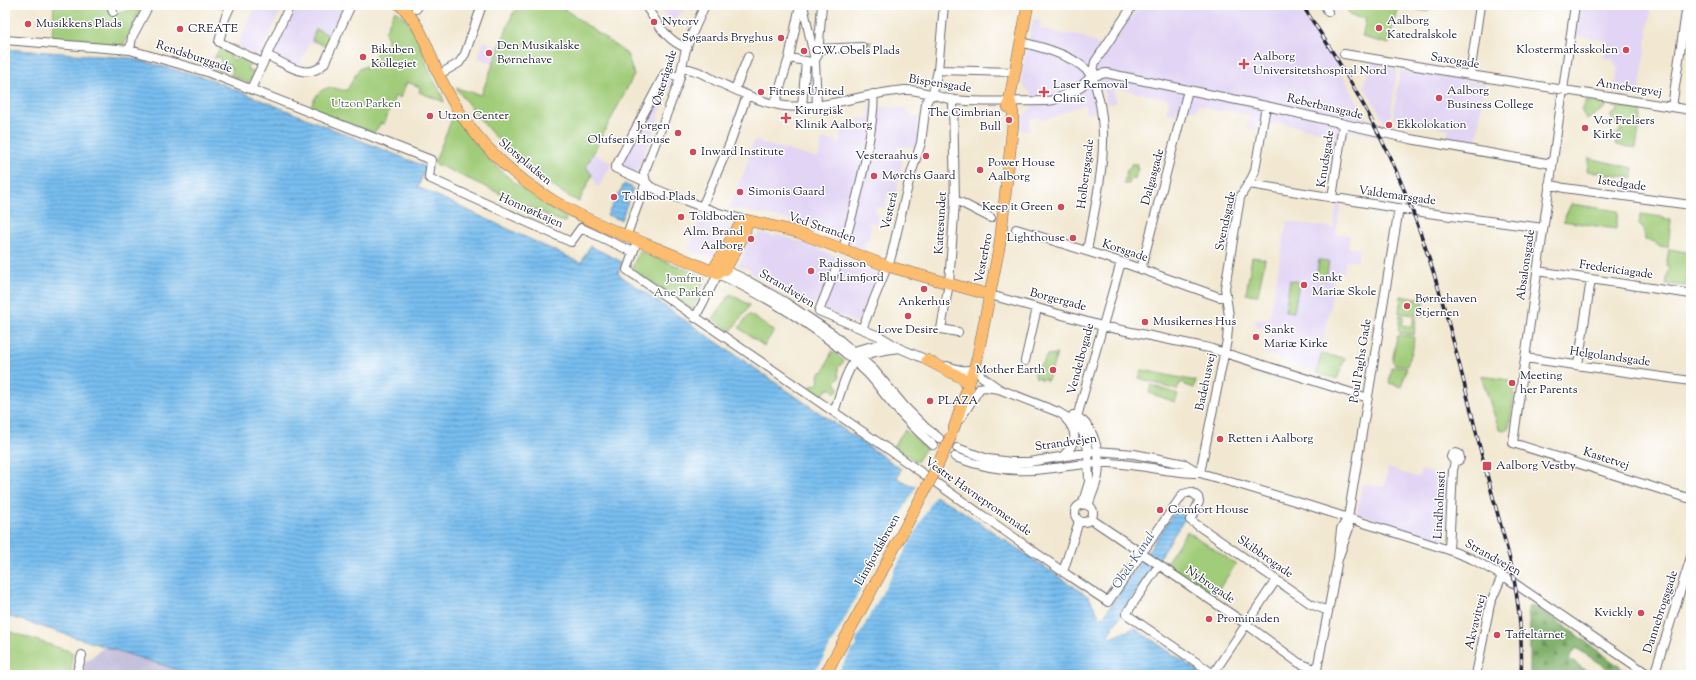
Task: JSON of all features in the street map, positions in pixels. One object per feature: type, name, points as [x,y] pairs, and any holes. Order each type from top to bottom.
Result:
[{"type":"main road","points":[[400,5],[410,14],[420,30],[439,74],[450,90]]},
{"type":"main road","name":"Vesterbro","points":[[952,432],[972,388],[1002,232],[1013,124],[1013,113],[1010,101],[1014,72],[1025,37],[1028,5]]},
{"type":"main road","points":[[415,6],[423,19],[445,72],[450,90]]},
{"type":"main road","name":"Slotspladsen","points":[[450,90],[480,130],[511,162],[541,186],[588,216]]},
{"type":"main road","name":"Strandvejen","points":[[588,216],[627,234],[720,270]]},
{"type":"main road","points":[[720,270],[737,229],[746,220]]},
{"type":"main road","name":"Ved Stranden","points":[[746,220],[797,232],[887,266]]},
{"type":"main road","name":"Strandvejen","points":[[627,234],[635,246],[720,270]]},
{"type":"main road","name":"Borgergade","points":[[887,266],[990,295]]},
{"type":"main road","points":[[926,360],[962,378],[969,387]]},
{"type":"main road","name":"Vesterbro","points":[[952,432],[976,365]]},
{"type":"main road","name":"Limfjordsbroen","points":[[825,675],[930,482],[952,432]]},
{"type":"street","points":[[130,50],[132,37],[149,5]]},
{"type":"street","name":"Rendsburggade","points":[[231,5],[225,18],[219,42],[264,62],[301,72],[313,72],[324,64],[351,5]]},
{"type":"street","points":[[251,89],[290,5]]},
{"type":"street","points":[[445,72],[459,63],[465,54],[482,5]]},
{"type":"street","points":[[645,5],[665,34],[673,41],[687,48]]},
{"type":"street","name":"Østerågade","points":[[646,182],[644,173],[680,77],[687,48],[705,5]]},
{"type":"street","points":[[775,104],[789,58],[800,5]]},
{"type":"street","points":[[803,5],[815,61],[817,106]]},
{"type":"street","points":[[815,61],[818,49],[822,5]]},
{"type":"street","name":"Vesterå","points":[[862,329],[892,257],[909,182],[921,143],[926,103],[931,96],[938,70],[944,5]]},
{"type":"street","points":[[1092,76],[1095,62],[1120,27],[1133,5]]},
{"type":"street","points":[[1470,75],[1480,5]]},
{"type":"street","name":"Absalonsgade","points":[[1513,443],[1575,5]]},
{"type":"street","points":[[1672,107],[1687,5]]},
{"type":"street","points":[[1025,37],[1085,68],[1092,76]]},
{"type":"street","name":"Rendsburggade","points":[[5,40],[130,50],[207,72],[431,160]]},
{"type":"street","points":[[818,49],[862,47]]},
{"type":"street","name":"Saxogade","points":[[1344,54],[1563,90]]},
{"type":"street","points":[[735,89],[748,57]]},
{"type":"street","points":[[789,58],[815,61]]},
{"type":"street","points":[[802,106],[806,61]]},
{"type":"street","name":"Bispensgade","points":[[683,68],[699,72],[747,95],[775,104],[802,106],[817,106],[842,102],[874,94],[931,96],[971,102],[1054,100],[1078,89],[1092,76]]},
{"type":"street","points":[[938,70],[1014,72]]},
{"type":"street","name":"Ved Stranden","points":[[680,77],[665,73],[614,168],[646,182],[651,187],[660,191],[702,207],[746,220]]},
{"type":"street","name":"Reberbansgade","points":[[1092,76],[1106,73],[1266,106],[1410,139],[1552,164]]},
{"type":"street","name":"Holbergsgade","points":[[1087,251],[1101,168],[1103,144],[1101,107],[1092,76]]},
{"type":"street","points":[[804,86],[815,86]]},
{"type":"street","name":"Dalgasgade","points":[[1141,269],[1188,90]]},
{"type":"street","name":"Annebergvej","points":[[1563,90],[1691,110]]},
{"type":"street","points":[[843,249],[863,171],[874,94]]},
{"type":"street","points":[[702,207],[730,143],[747,95]]},
{"type":"street","name":"Kattesundet","points":[[953,100],[956,202],[949,283],[941,329],[958,332]]},
{"type":"street","name":"Svendsgade","points":[[1226,297],[1225,288],[1240,198],[1255,170],[1266,106]]},
{"type":"street","name":"Knudsgade","points":[[1332,198],[1343,124]]},
{"type":"street","name":"Honnørkajen","points":[[431,160],[429,178],[564,239],[572,242],[581,228],[635,246]]},
{"type":"street","points":[[627,234],[646,182]]},
{"type":"street","name":"Valdemarsgade","points":[[1248,184],[1398,208],[1543,228]]},
{"type":"street","name":"Istedgade","points":[[1550,184],[1564,188],[1691,205]]},
{"type":"street","points":[[956,202],[960,202],[991,218]]},
{"type":"street","name":"Poul Paghs Gade","points":[[1316,673],[1338,559],[1342,526],[1348,518],[1398,208]]},
{"type":"street","name":"Korsgade","points":[[1016,229],[1121,262],[1219,297],[1226,297]]},
{"type":"street","name":"Vestre Havnepromenade","points":[[635,246],[626,270],[1108,602],[1142,554]]},
{"type":"street","name":"Vendelbogade","points":[[1077,417],[1121,262]]},
{"type":"street","points":[[836,268],[819,311],[862,329],[926,360],[962,371],[969,370],[976,365],[981,376],[999,388],[1058,412],[1077,417],[1088,426],[1097,451],[1098,476],[1085,505],[1075,511],[1079,521],[1063,572]]},
{"type":"street","points":[[695,318],[720,270]]},
{"type":"street","name":"Strandvejen","points":[[720,270],[743,278],[798,310],[833,334],[852,351],[911,424],[933,444]]},
{"type":"street","name":"Strandvejen","points":[[720,270],[800,319],[874,370],[905,407],[926,428],[939,438]]},
{"type":"street","name":"Fredericiagade","points":[[1537,271],[1691,294]]},
{"type":"street","points":[[1578,365],[1591,279]]},
{"type":"street","name":"Borgergade","points":[[990,295],[1102,326],[1209,348],[1224,353]]},
{"type":"street","name":"Badehusvej","points":[[1200,473],[1224,353],[1229,316],[1226,297]]},
{"type":"street","points":[[1025,361],[1037,308]]},
{"type":"street","points":[[852,351],[884,343],[891,343]]},
{"type":"street","points":[[834,412],[851,367],[858,360],[884,350],[899,348]]},
{"type":"street","points":[[1224,353],[1368,398]]},
{"type":"street","name":"Helgolandsgade","points":[[1525,358],[1691,381]]},
{"type":"street","points":[[952,432],[980,388],[999,388]]},
{"type":"street","points":[[1058,412],[1076,423],[1084,438],[1088,452],[1089,482],[1085,505]]},
{"type":"street","points":[[1058,412],[1074,430],[1075,438],[1068,452],[1062,457]]},
{"type":"street","name":"Kastetvej","points":[[1513,443],[1691,498]]},
{"type":"street","name":"Strandvejen","points":[[957,448],[988,459],[1011,462],[1029,462],[1097,451],[1134,454],[1185,464],[1200,473],[1302,503],[1449,550],[1472,559],[1502,576],[1649,675]]},
{"type":"street","name":"Strandvejen","points":[[955,457],[990,467],[1008,470],[1043,469],[1098,463],[1126,465],[1183,473],[1200,473]]},
{"type":"street","name":"Lindholmssti","points":[[1449,550],[1452,476],[1455,462]]},
{"type":"street","name":"Skibbrogade","points":[[1142,554],[1183,494],[1187,492],[1195,494],[1198,497],[1199,505],[1190,520],[1311,604],[1328,610]]},
{"type":"street","points":[[1079,521],[1085,522],[1091,519],[1092,511],[1085,505]]},
{"type":"street","name":"Nybrogade","points":[[1091,519],[1246,624],[1299,663],[1316,673]]},
{"type":"street","name":"Dannebrogsgade","points":[[1654,675],[1691,557]]},
{"type":"street","points":[[1158,564],[1126,614],[1214,674],[1276,580]]},
{"type":"street","name":"Akvavitvej","points":[[1476,675],[1490,604],[1502,576]]},
{"type":"street","points":[[76,675],[82,655]]},
{"type":"shaded area","points":[[256,5],[283,5],[259,57],[237,46]]},
{"type":"shaded area","points":[[296,5],[347,5],[327,47],[316,42],[315,44],[310,42],[300,64],[304,66],[301,68],[272,55]]},
{"type":"shaded area","points":[[656,5],[690,5],[671,22]]},
{"type":"shaded area","points":[[1140,5],[1295,5],[1338,67],[1376,136],[1350,130],[1347,138],[1336,136],[1334,145],[1330,144],[1332,134],[1277,122],[1276,125],[1258,122],[1256,130],[1247,128],[1249,115],[1223,110],[1221,112],[1198,105],[1197,111],[1178,106],[1175,115],[1166,113],[1169,99],[1113,88],[1116,103],[1107,104],[1103,90],[1092,93],[1095,112],[1086,114],[1084,104],[1048,119],[1032,118],[1030,121],[1030,131],[1021,131],[1021,118],[1032,107],[1032,94],[1022,84],[1022,72],[1033,19],[1041,21],[1040,28],[1066,35],[1074,34],[1091,40],[1107,51]]},
{"type":"shaded area","name":"Klostermarksskolen","points":[[1581,5],[1651,5],[1639,95],[1614,91],[1618,70],[1614,60],[1604,58],[1608,41],[1577,36]]},
{"type":"shaded area","name":"Den Musikalske Børnehave","points":[[484,41],[500,47],[493,64],[478,58]]},
{"type":"shaded area","points":[[1372,62],[1397,70],[1391,113],[1386,126],[1364,86]]},
{"type":"shaded area","name":"Aalborg Business College","points":[[1400,71],[1485,83],[1476,145],[1447,140],[1449,129],[1393,118]]},
{"type":"shaded area","points":[[665,79],[671,81],[658,117],[659,118],[635,176],[618,168]]},
{"type":"shaded area","points":[[878,99],[877,107],[907,108],[906,114],[911,114],[911,117],[919,117],[916,133],[920,133],[917,146],[897,147],[897,155],[901,156],[903,159],[897,189],[895,194],[888,193],[885,208],[876,207],[875,214],[879,214],[877,225],[869,221],[868,224],[871,226],[869,238],[866,240],[863,249],[840,239],[839,236],[797,221],[729,208],[745,170],[754,140],[792,152],[818,158],[822,140],[834,141],[835,138],[837,139],[836,143],[840,144],[842,127],[849,126],[850,119],[858,122],[858,118],[869,118],[871,100]]},
{"type":"shaded area","points":[[593,153],[612,163],[598,188],[592,175],[585,168]]},
{"type":"shaded area","name":"Sankt Mariæ Skole","points":[[1337,204],[1341,205],[1336,234],[1350,235],[1348,248],[1359,249],[1357,262],[1346,260],[1344,273],[1335,272],[1330,308],[1317,373],[1264,353],[1270,336],[1265,329],[1256,326],[1255,320],[1269,317],[1270,315],[1287,221],[1333,228]]},
{"type":"shaded area","points":[[702,214],[729,224],[731,228],[717,252],[713,256],[706,257],[688,249]]},
{"type":"shaded area","points":[[760,232],[775,237],[776,234],[821,248],[820,250],[879,273],[858,323],[823,309],[824,306],[812,302],[811,305],[800,301],[801,297],[769,285],[770,282],[750,273],[751,270],[739,266],[751,235],[757,237]]},
{"type":"shaded area","points":[[1388,468],[1418,478],[1421,470],[1447,478],[1444,539],[1442,541],[1359,514],[1357,511],[1362,484],[1384,487]]},
{"type":"shaded area","points":[[104,647],[194,675],[83,675],[84,663]]},
{"type":"green space","points":[[54,5],[109,5],[113,15],[142,6],[138,11],[140,12],[123,46],[52,39]]},
{"type":"green space","points":[[523,5],[559,5],[627,54],[634,75],[586,167],[592,175],[579,202],[541,179],[525,166],[496,138],[456,88],[481,95],[513,13]]},
{"type":"green space","name":"Aalborg Katedralskole","points":[[1344,5],[1398,5],[1389,44],[1362,37],[1366,19],[1351,16]]},
{"type":"green space","points":[[1398,5],[1430,5],[1428,12]]},
{"type":"green space","name":"Utzon Parken","points":[[395,10],[408,23],[418,39],[431,74],[444,102],[419,92],[420,87],[407,82],[400,98],[395,96],[384,124],[381,123],[374,133],[310,108],[316,96],[325,89],[334,88],[347,90],[359,69],[371,64],[379,48],[384,47],[388,39],[385,32]]},
{"type":"green space","points":[[316,29],[331,36],[327,47],[312,40]]},
{"type":"green space","points":[[221,47],[232,52],[230,56],[233,60],[238,58],[239,55],[258,64],[256,67],[253,64],[247,67],[249,71],[254,72],[250,81],[247,82],[230,75],[233,71],[229,65],[224,67],[223,72],[210,67],[213,61],[217,65],[221,63],[220,57],[214,58]]},
{"type":"green space","points":[[1587,101],[1605,104],[1606,107],[1587,120],[1581,110]]},
{"type":"green space","points":[[1616,106],[1642,110],[1636,148],[1616,145],[1613,136],[1621,131],[1610,116],[1618,111]]},
{"type":"green space","points":[[454,114],[474,142],[497,167],[530,194],[566,218],[565,222],[555,219],[434,163]]},
{"type":"green space","points":[[1589,158],[1633,168],[1633,178],[1587,171]]},
{"type":"green space","points":[[1131,164],[1137,164],[1136,168],[1138,168],[1135,179],[1131,178],[1129,184],[1124,184],[1127,169],[1130,169]]},
{"type":"green space","points":[[1571,204],[1618,211],[1616,229],[1563,221]]},
{"type":"green space","points":[[1640,214],[1663,217],[1663,219],[1671,220],[1668,247],[1658,246],[1655,242],[1645,240],[1644,229],[1639,225]]},
{"type":"green space","points":[[1669,249],[1691,253],[1691,270],[1689,270],[1686,286],[1666,284],[1669,266],[1666,266]]},
{"type":"green space","name":"Jomfru Ane Parken","points":[[639,251],[706,277],[692,310],[632,269]]},
{"type":"green space","points":[[1252,257],[1265,259],[1258,295],[1246,294]]},
{"type":"green space","points":[[1319,260],[1329,261],[1326,280],[1316,278]]},
{"type":"green space","points":[[1290,280],[1299,282],[1294,312],[1285,311]]},
{"type":"green space","points":[[730,294],[750,305],[731,331],[713,319]]},
{"type":"green space","name":"Børnehaven Stjernen","points":[[1401,296],[1424,300],[1423,316],[1399,313]]},
{"type":"green space","points":[[749,314],[774,331],[764,346],[739,328]]},
{"type":"green space","points":[[1400,315],[1404,316],[1402,325],[1412,327],[1414,317],[1416,318],[1414,335],[1400,333],[1398,330]]},
{"type":"green space","points":[[1399,335],[1414,337],[1413,349],[1407,366],[1395,364],[1392,361],[1397,337]]},
{"type":"green space","points":[[832,351],[844,361],[838,368],[839,378],[835,382],[839,388],[836,393],[829,388],[821,396],[809,388],[819,382],[818,375],[824,371]]},
{"type":"green space","points":[[1057,354],[1048,380],[1046,381],[1045,378],[1041,380],[1039,377],[1036,378],[1033,369],[1043,363],[1047,355]]},
{"type":"green space","points":[[1321,354],[1345,358],[1337,379],[1317,373]]},
{"type":"green space","points":[[1394,366],[1407,368],[1401,387],[1389,383],[1391,368]]},
{"type":"green space","points":[[1142,370],[1196,381],[1194,388],[1185,385],[1185,383],[1182,382],[1179,384],[1177,390],[1139,378]]},
{"type":"green space","points":[[1481,376],[1516,381],[1509,428],[1505,430],[1499,429]]},
{"type":"green space","points":[[1151,385],[1178,394],[1175,402],[1149,393]]},
{"type":"green space","points":[[905,430],[926,448],[917,462],[893,446]]},
{"type":"green space","points":[[1187,531],[1236,564],[1214,596],[1166,563]]},
{"type":"green space","points":[[1532,606],[1552,617],[1631,675],[1617,675],[1576,648],[1569,659],[1593,675],[1530,675],[1530,632],[1528,607]]},
{"type":"green space","points":[[5,630],[72,652],[71,675],[5,675]]},
{"type":"water","points":[[5,49],[130,58],[207,78],[426,167],[418,187],[581,263],[590,246],[622,262],[618,274],[901,469],[897,478],[953,505],[1089,597],[1100,618],[1103,617],[1178,507],[1184,508],[1188,514],[1107,636],[1111,638],[1134,628],[1204,675],[194,675],[5,615]]},
{"type":"water","points":[[624,184],[633,188],[621,220],[607,215]]},
{"type":"pier","points":[[917,485],[936,494],[856,641],[857,646],[852,649],[837,675],[813,675],[814,669],[819,666]]},
{"type":"tunnel","points":[[862,47],[871,47]]},
{"type":"railway","points":[[1302,5],[1333,52],[1361,100],[1387,150],[1409,202],[1440,293],[1512,568],[1520,622],[1521,675]]},
{"type":"place","name":"Nytorv","points":[[654,22]]},
{"type":"place","name":"Musikkens Plads","points":[[28,24]]},
{"type":"place","name":"Aalborg Katedralskole","points":[[1379,28]]},
{"type":"place","name":"CREATE","points":[[180,29]]},
{"type":"place","name":"Søgaards Bryghus","points":[[781,38]]},
{"type":"place","name":"Klostermarksskolen","points":[[1626,50]]},
{"type":"place","name":"C.W. Obels Plads","points":[[804,51]]},
{"type":"place","name":"Den Musikalske Børnehave","points":[[489,53]]},
{"type":"place","name":"Bikuben Kollegiet","points":[[363,57]]},
{"type":"place","name":"Aalborg Universitetshospital Nord","points":[[1244,64]]},
{"type":"place","name":"Fitness United","points":[[761,92]]},
{"type":"place","name":"Laser Removal Clinic","points":[[1044,92]]},
{"type":"place","name":"Aalborg Business College","points":[[1439,98]]},
{"type":"place","name":"Utzon Center","points":[[430,116]]},
{"type":"place","name":"Kirurgisk Klinik Aalborg","points":[[786,118]]},
{"type":"place","name":"The Cimbrian Bull","points":[[1009,120]]},
{"type":"place","name":"Ekkolokation","points":[[1389,125]]},
{"type":"place","name":"Vor Frelsers Kirke","points":[[1585,128]]},
{"type":"place","name":"Jorgen Olufsens House","points":[[678,133]]},
{"type":"place","name":"Inward Institute","points":[[693,152]]},
{"type":"place","name":"Vesteraahus","points":[[926,156]]},
{"type":"place","name":"Power House Aalborg","points":[[980,170]]},
{"type":"place","name":"Mørchs Gaard","points":[[874,176]]},
{"type":"place","name":"Simonis Gaard","points":[[740,192]]},
{"type":"place","name":"Toldbod Plads","points":[[614,197]]},
{"type":"place","name":"Keep it Green","points":[[1061,207]]},
{"type":"place","name":"Toldboden","points":[[681,217]]},
{"type":"place","name":"Lighthouse","points":[[1073,238]]},
{"type":"place","name":"Alm. Brand Aalborg","points":[[751,239]]},
{"type":"place","name":"Radisson Blu Limfjord","points":[[811,271]]},
{"type":"place","name":"Sankt Mariæ Skole","points":[[1304,285]]},
{"type":"place","name":"Ankerhus","points":[[924,289]]},
{"type":"place","name":"Børnehaven Stjernen","points":[[1407,306]]},
{"type":"place","name":"Love Desire","points":[[908,316]]},
{"type":"place","name":"Musikernes Hus","points":[[1145,322]]},
{"type":"place","name":"Sankt Mariæ Kirke","points":[[1256,337]]},
{"type":"place","name":"Mother Earth","points":[[1053,370]]},
{"type":"place","name":"Meeting her Parents","points":[[1512,383]]},
{"type":"place","name":"PLAZA","points":[[930,401]]},
{"type":"place","name":"Retten i Aalborg","points":[[1220,439]]},
{"type":"place","name":"Aalborg Vestby","points":[[1487,466]]},
{"type":"place","name":"Comfort House","points":[[1160,510]]},
{"type":"place","name":"Kvickly","points":[[1641,613]]},
{"type":"place","name":"Prominaden","points":[[1209,619]]},
{"type":"place","name":"Taffeltårnet","points":[[1497,635]]},
{"type":"water label","name":"Obels Kanal","points":[[1134,561]]}]
